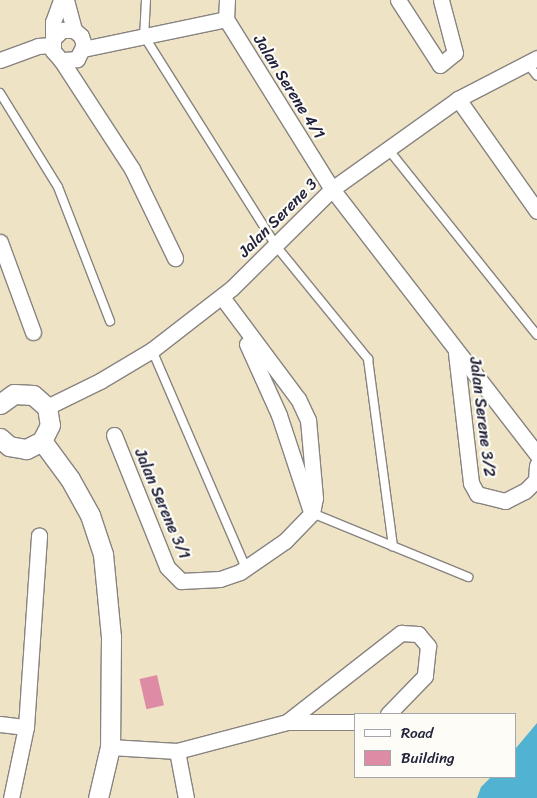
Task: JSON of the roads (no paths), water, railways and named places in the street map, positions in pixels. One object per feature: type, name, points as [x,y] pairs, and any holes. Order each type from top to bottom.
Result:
[{"type":"street","points":[[61,0],[53,22],[55,50],[132,169],[175,258]]},
{"type":"street","points":[[66,0],[80,43],[85,95]]},
{"type":"street","points":[[55,50],[62,30],[80,43],[112,42],[226,19],[228,0]]},
{"type":"street","points":[[398,0],[440,65],[455,54],[441,0]]},
{"type":"street","name":"Jalan Serene 4/1","points":[[226,19],[332,189]]},
{"type":"street","points":[[7,58],[38,46],[55,50],[71,62],[80,43]]},
{"type":"street","name":"Jalan Serene 3","points":[[47,407],[100,382],[152,350],[222,297],[332,189],[458,99],[532,61]]},
{"type":"street","points":[[458,99],[537,211]]},
{"type":"street","name":"Jalan Serene 3/2","points":[[332,189],[456,352],[537,454]]},
{"type":"street","points":[[0,242],[33,332]]},
{"type":"street","points":[[222,297],[238,323],[298,399],[308,420],[315,498],[312,513]]},
{"type":"street","points":[[238,323],[279,415],[312,513]]},
{"type":"street","name":"Jalan Serene 3/2","points":[[456,352],[471,483],[477,494],[505,501],[525,492],[536,480],[537,465]]},
{"type":"street","points":[[0,438],[17,448],[26,449],[42,441],[50,425],[47,407],[41,400],[23,393],[2,397]]},
{"type":"street","name":"Jalan Serene 3/1","points":[[114,435],[167,567],[181,581],[220,580],[246,568],[285,541],[312,513]]},
{"type":"street","points":[[42,441],[70,479],[90,516],[103,554],[112,637],[110,747],[98,798]]},
{"type":"street","points":[[11,798],[26,727],[39,535]]},
{"type":"street","points":[[287,722],[401,633],[418,634],[428,646],[425,676],[389,713]]},
{"type":"street","points":[[110,747],[177,751],[287,722],[354,722]]},
{"type":"street","points":[[0,724],[26,727]]},
{"type":"street","points":[[177,751],[186,798]]},
{"type":"lane","points":[[146,0],[144,36],[276,246],[368,359],[393,546]]},
{"type":"lane","points":[[532,61],[537,76]]},
{"type":"lane","points":[[0,93],[58,187],[110,321]]},
{"type":"lane","points":[[388,149],[537,335]]},
{"type":"lane","points":[[152,350],[246,568]]},
{"type":"lane","points":[[312,513],[468,577]]},
{"type":"water","points":[[537,723],[537,798],[477,798],[481,787],[490,778],[517,778],[517,747]]}]
